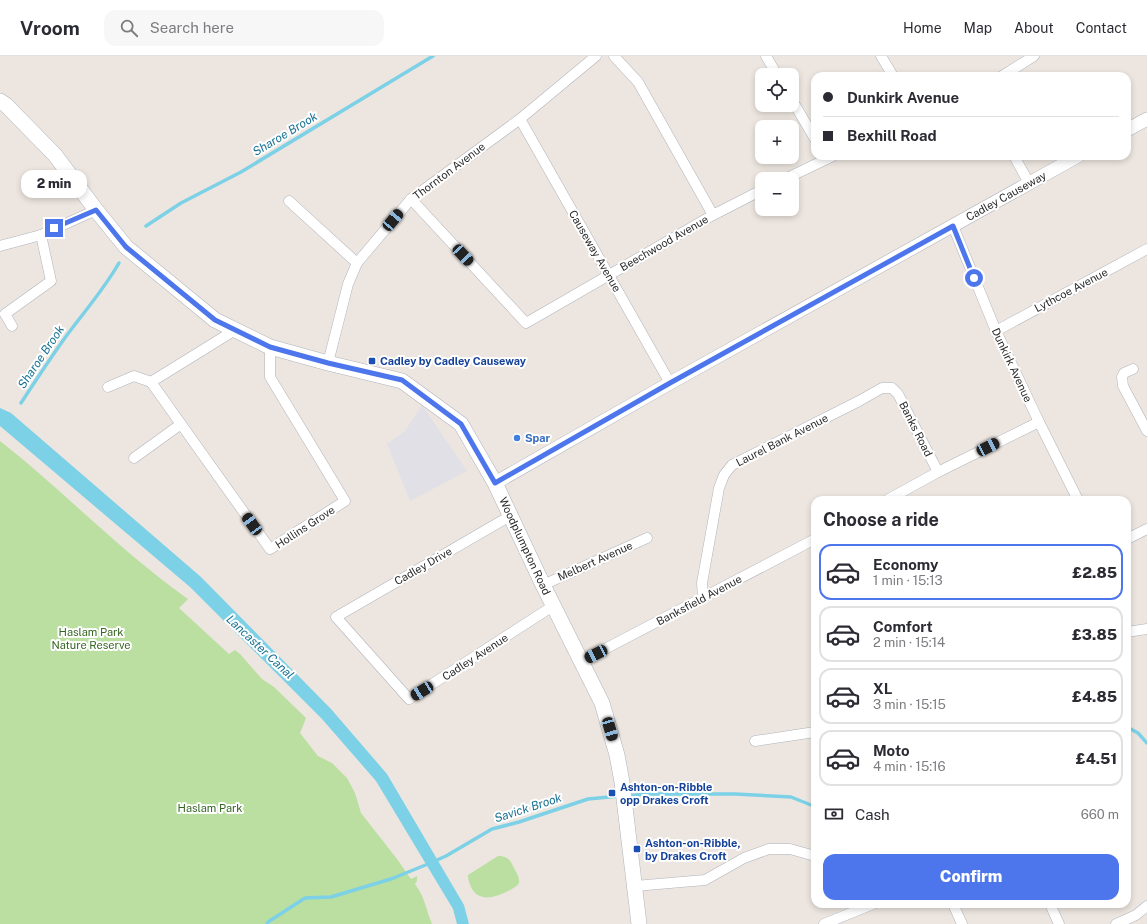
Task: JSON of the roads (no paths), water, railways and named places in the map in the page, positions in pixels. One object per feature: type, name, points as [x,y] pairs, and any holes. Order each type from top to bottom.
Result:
[{"type":"main road","name":"Woodplumpton Road","points":[[0,101],[6,105],[55,154],[96,210],[126,247],[215,320],[270,347],[328,363],[402,380],[461,424],[495,483],[553,606],[602,703],[617,755],[622,782],[640,924]]},
{"type":"street","name":"Thornton Avenue","points":[[328,363],[348,284],[357,263],[411,199],[520,119],[596,56]]},
{"type":"street","points":[[614,56],[638,82],[713,215]]},
{"type":"street","points":[[766,56],[773,68]]},
{"type":"street","points":[[881,56],[891,72]]},
{"type":"street","points":[[1008,72],[1034,56]]},
{"type":"street","points":[[799,112],[811,132]]},
{"type":"street","name":"Causeway Avenue","points":[[520,119],[670,383]]},
{"type":"street","points":[[1131,128],[1147,119]]},
{"type":"street","points":[[799,172],[822,160]]},
{"type":"street","points":[[1016,160],[1029,183]]},
{"type":"street","name":"Cadley Causeway","points":[[495,483],[670,383],[1071,160]]},
{"type":"street","name":"Beechwood Avenue","points":[[411,199],[526,323],[713,215],[755,194]]},
{"type":"street","points":[[290,201],[357,263]]},
{"type":"street","points":[[0,246],[41,234],[96,210]]},
{"type":"street","name":"Dunkirk Avenue","points":[[953,226],[996,331],[1038,422],[1076,496]]},
{"type":"street","points":[[12,326],[4,314],[51,281],[41,234]]},
{"type":"street","name":"Lythcoe Avenue","points":[[996,331],[1147,249]]},
{"type":"street","points":[[108,387],[134,376],[151,382],[235,330]]},
{"type":"street","name":"Hollins Grove","points":[[151,382],[270,549],[345,501],[270,377],[270,347]]},
{"type":"street","points":[[1133,369],[1124,373],[1122,377],[1123,386],[1147,431]]},
{"type":"street","name":"Laurel Bank Avenue","points":[[703,598],[703,576],[719,488],[724,475],[732,465],[882,388],[892,388]]},
{"type":"street","name":"Banks Road","points":[[892,388],[898,394],[938,472]]},
{"type":"street","points":[[894,496],[938,472],[1038,422]]},
{"type":"street","points":[[134,458],[181,424]]},
{"type":"street","name":"Cadley Drive","points":[[336,617],[510,516]]},
{"type":"street","points":[[1131,537],[1147,529]]},
{"type":"street","name":"Melbert Avenue","points":[[543,585],[647,538]]},
{"type":"street","name":"Banksfield Avenue","points":[[582,661],[811,540]]},
{"type":"street","name":"Cadley Avenue","points":[[336,617],[409,699],[553,606]]},
{"type":"street","points":[[1131,631],[1147,629]]},
{"type":"street","points":[[755,741],[811,733]]},
{"type":"street","points":[[635,886],[705,880],[744,858],[769,849],[790,849],[811,855]]},
{"type":"street","points":[[1116,924],[1136,915],[1147,906]]},
{"type":"street","points":[[824,924],[863,908]]},
{"type":"street","points":[[955,908],[962,924]]},
{"type":"street","points":[[1052,908],[1059,924]]},
{"type":"water","name":"Lancaster Canal","points":[[0,408],[11,413],[201,577],[331,709],[387,774],[464,905],[469,924],[457,924],[453,909],[376,781],[322,719],[190,587],[0,426]]},
{"type":"waterway","name":"Sharoe Brook","points":[[146,226],[181,203],[241,172],[433,56]]},
{"type":"waterway","name":"Sharoe Brook","points":[[21,403],[55,352],[101,291],[119,263]]},
{"type":"waterway","name":"Savick Brook","points":[[1131,729],[1138,733],[1147,743]]},
{"type":"waterway","name":"Savick Brook","points":[[628,796],[644,794],[735,794],[791,797],[811,805]]},
{"type":"waterway","name":"Savick Brook","points":[[267,924],[305,898],[331,897],[391,879],[446,856],[492,829],[519,822],[588,799],[620,796]]},
{"type":"place","name":"Cadley by Cadley Causeway","points":[[372,361]]},
{"type":"place","name":"Spar","points":[[517,438]]},
{"type":"place","name":"Ashton-on-Ribble opp Drakes Croft","points":[[612,793]]},
{"type":"place","name":"Ashton-on-Ribble, by Drakes Croft","points":[[637,849]]},
{"type":"park label","name":"Haslam Park Nature Reserve","points":[[91,638]]},
{"type":"park label","name":"Haslam Park","points":[[210,808]]}]
